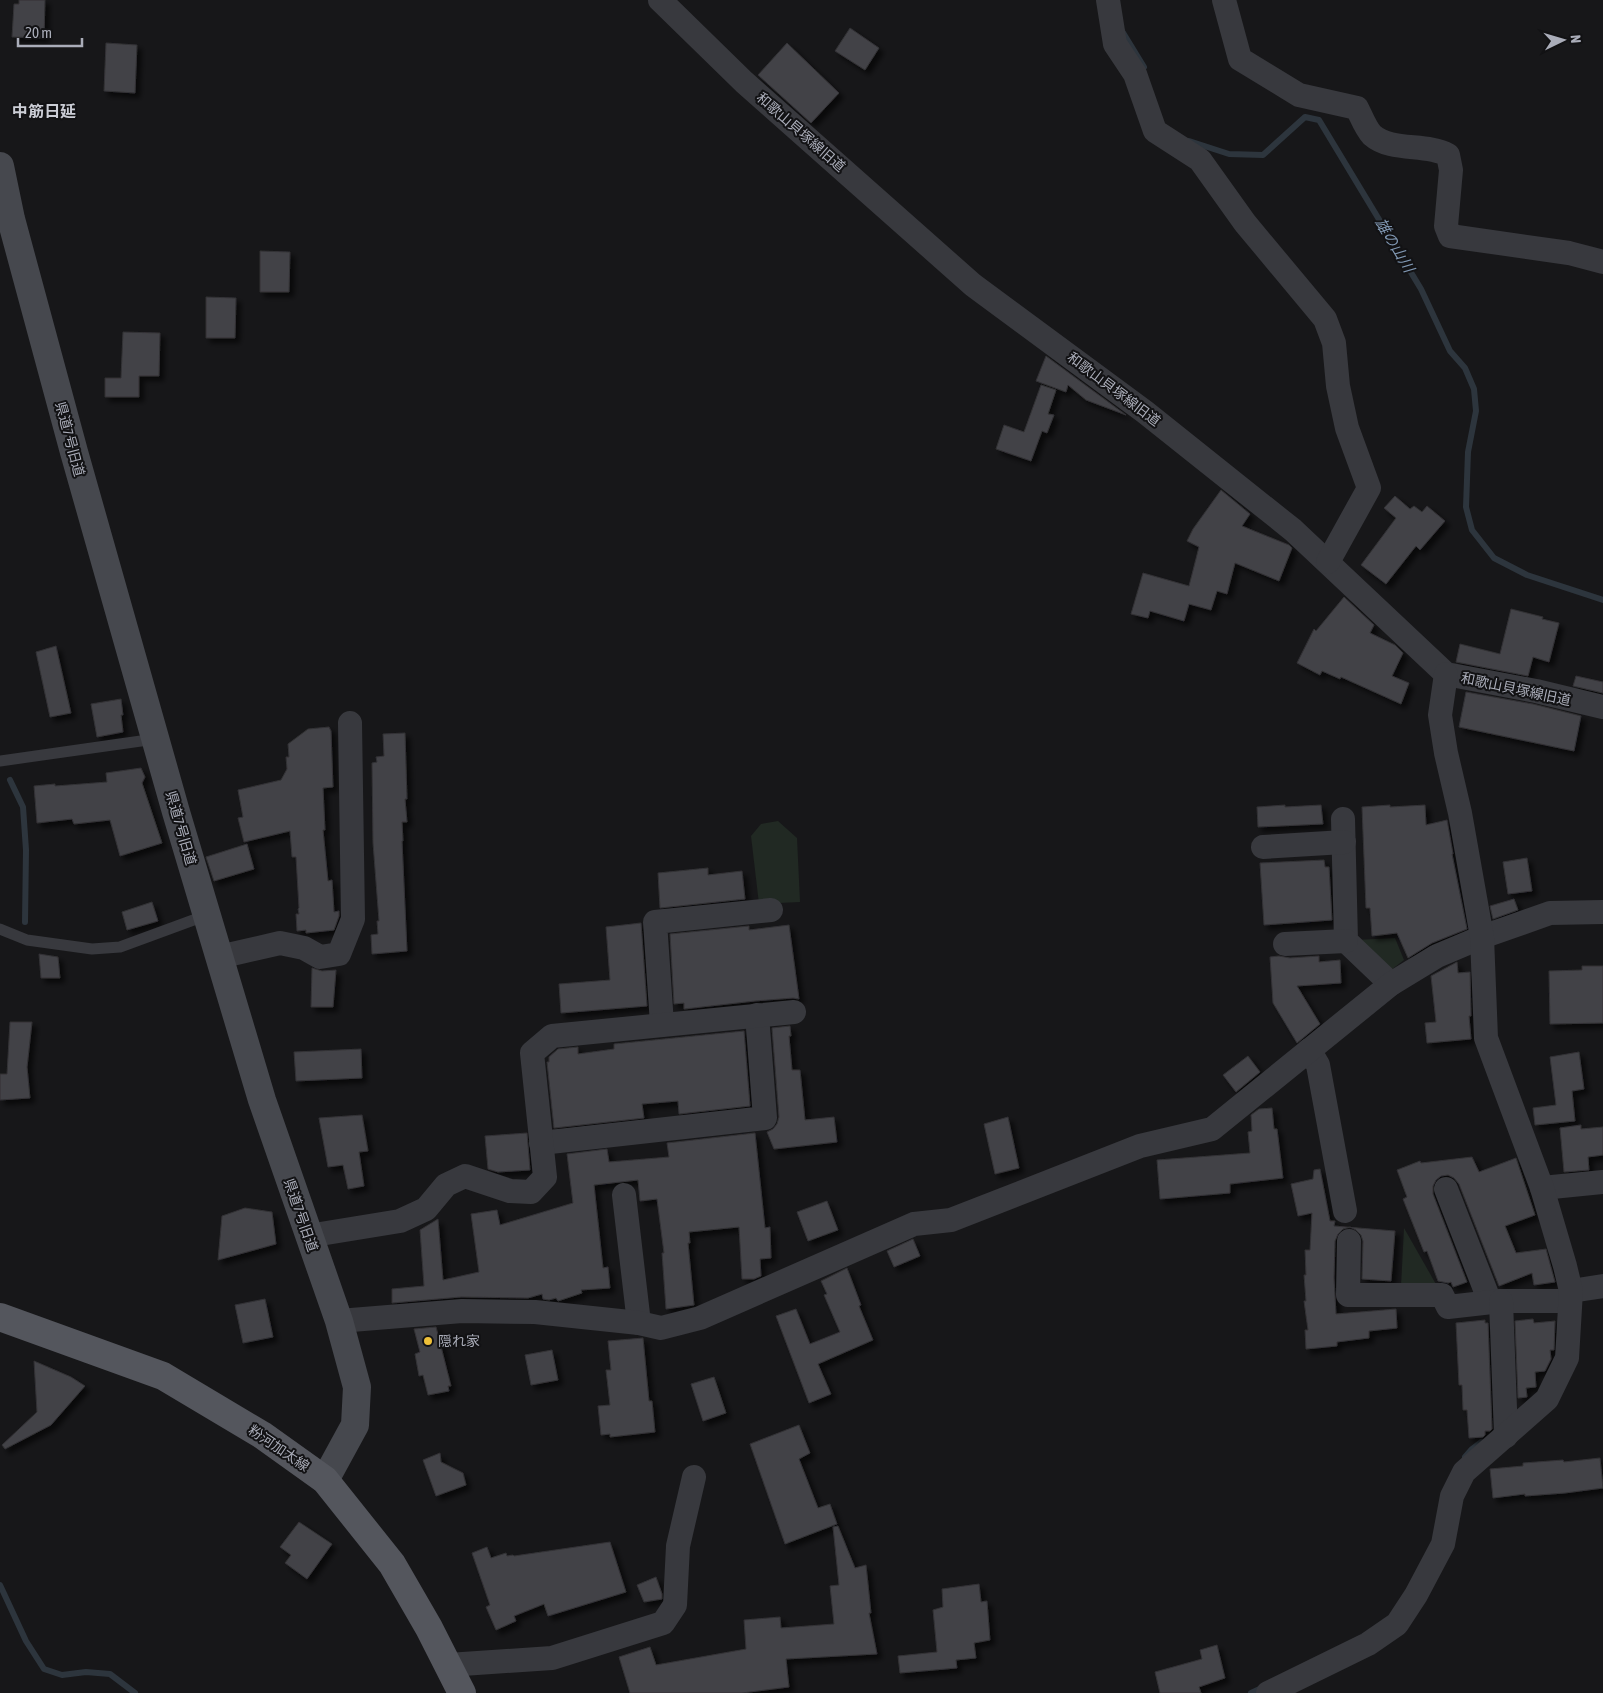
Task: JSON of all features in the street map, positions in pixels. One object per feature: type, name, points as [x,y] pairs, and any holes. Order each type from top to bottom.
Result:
[{"type":"main road","name":"粉河加太線","points":[[0,1317],[163,1376],[262,1435],[325,1480],[392,1564],[429,1628],[462,1693]]},
{"type":"street","name":"和歌山貝塚線旧道","points":[[660,0],[744,82],[973,285],[1153,418],[1294,530],[1446,674],[1536,691],[1603,708]]},
{"type":"street","points":[[1108,0],[1115,44],[1135,74],[1155,131],[1200,160],[1246,223],[1325,319],[1334,343],[1338,386],[1347,428],[1369,488],[1328,562]]},
{"type":"street","points":[[1224,0],[1240,59],[1299,95],[1357,108],[1372,135],[1385,143],[1439,150],[1448,155],[1451,170],[1446,226],[1450,236],[1569,253],[1603,262]]},
{"type":"street","name":"県道7号旧道","points":[[0,166],[11,219],[64,415],[206,915],[262,1100],[308,1236],[340,1321],[357,1387],[355,1425],[325,1480]]},
{"type":"street","points":[[1268,1693],[1368,1644],[1397,1624],[1416,1594],[1443,1544],[1452,1496],[1464,1472],[1505,1424],[1547,1399],[1567,1358],[1570,1296],[1566,1266],[1542,1188],[1486,1038],[1482,937],[1440,715],[1446,674]]},
{"type":"street","points":[[219,957],[280,943],[304,948],[320,957],[339,954],[353,919],[350,723]]},
{"type":"street","points":[[1263,847],[1344,831],[1346,941],[1391,984]]},
{"type":"street","points":[[662,1024],[655,922],[771,910]]},
{"type":"street","points":[[340,1321],[462,1311],[535,1312],[639,1323],[661,1328],[700,1318],[914,1224],[951,1220],[1140,1146],[1212,1129],[1391,984],[1438,956],[1482,937],[1550,913],[1603,912]]},
{"type":"street","points":[[1285,944],[1346,941]]},
{"type":"street","points":[[308,1236],[400,1221],[426,1209],[446,1185],[465,1176],[510,1191],[531,1192],[545,1177],[532,1053],[552,1036],[794,1012]]},
{"type":"street","points":[[542,1143],[765,1118],[757,1015]]},
{"type":"street","points":[[1309,1050],[1318,1065],[1345,1211]]},
{"type":"street","points":[[1542,1188],[1603,1182]]},
{"type":"street","points":[[1446,1189],[1496,1302],[1505,1424]]},
{"type":"street","points":[[624,1196],[639,1323]]},
{"type":"street","points":[[1349,1241],[1348,1295],[1442,1295],[1448,1306],[1570,1296],[1603,1286]]},
{"type":"street","points":[[448,1665],[552,1658],[663,1624],[675,1604],[678,1546],[694,1477]]},
{"type":"lane","points":[[0,762],[155,739]]},
{"type":"lane","points":[[0,929],[27,940],[92,950],[120,947],[206,915]]},
{"type":"shaded area","points":[[778,821],[797,838],[800,902],[759,904],[751,836],[761,824]]},
{"type":"shaded area","points":[[1395,938],[1404,960],[1391,970],[1355,940]]},
{"type":"shaded area","points":[[1404,1228],[1437,1286],[1401,1286]]},
{"type":"building","points":[[19,0],[45,0],[44,38],[12,37],[14,4],[19,4]]},
{"type":"building","points":[[850,28],[879,48],[865,70],[835,51]]},
{"type":"building","points":[[106,43],[137,45],[135,93],[104,91]]},
{"type":"building","points":[[787,43],[839,93],[811,123],[758,75]]},
{"type":"building","points":[[260,251],[290,252],[289,292],[260,292]]},
{"type":"building","points":[[206,297],[236,298],[235,338],[206,338]]},
{"type":"building","points":[[123,332],[160,333],[159,376],[139,376],[139,397],[105,397],[105,378],[121,378]]},
{"type":"building","points":[[1046,356],[1126,415],[1086,400],[1068,385],[1066,392],[1036,381]]},
{"type":"building","points":[[1041,385],[1056,390],[1048,414],[1054,415],[1047,433],[1042,431],[1031,461],[996,449],[1004,425],[1024,432]]},
{"type":"building","points":[[1221,490],[1250,514],[1242,526],[1289,545],[1292,548],[1279,581],[1235,563],[1227,594],[1217,591],[1211,610],[1189,604],[1184,621],[1150,611],[1148,618],[1131,614],[1143,573],[1189,586],[1199,547],[1187,541],[1193,529]]},
{"type":"building","points":[[1395,496],[1410,509],[1414,506],[1422,512],[1427,506],[1445,521],[1420,550],[1416,546],[1386,584],[1361,565],[1396,518],[1384,508]]},
{"type":"building","points":[[1344,597],[1374,625],[1370,633],[1395,645],[1403,653],[1392,676],[1409,683],[1401,704],[1341,677],[1340,679],[1322,671],[1320,675],[1297,663],[1314,629],[1316,631]]},
{"type":"building","points":[[1511,609],[1559,623],[1549,662],[1533,657],[1528,676],[1456,662],[1460,644],[1500,654]]},
{"type":"building","points":[[56,646],[71,713],[50,717],[36,652]]},
{"type":"building","points":[[1576,676],[1603,682],[1603,693],[1573,686]]},
{"type":"building","points":[[1466,692],[1533,704],[1581,716],[1574,751],[1459,727]]},
{"type":"building","points":[[121,699],[123,732],[97,737],[91,704]]},
{"type":"building","points":[[329,727],[331,731],[333,787],[323,788],[325,830],[323,830],[328,881],[332,880],[334,912],[339,911],[339,916],[334,930],[306,933],[306,930],[297,931],[296,914],[299,914],[299,908],[296,857],[292,857],[290,831],[244,842],[238,818],[243,817],[238,790],[281,780],[287,769],[286,757],[289,757],[288,744],[308,729]]},
{"type":"building","points":[[405,733],[407,822],[402,822],[402,841],[407,951],[372,954],[371,935],[378,934],[377,921],[379,921],[373,843],[372,763],[377,762],[376,757],[384,756],[383,734]]},
{"type":"building","points":[[141,768],[145,777],[142,783],[162,843],[120,856],[110,820],[74,824],[72,819],[37,823],[34,786],[107,782],[106,773]]},
{"type":"building","points":[[1285,805],[1285,807],[1321,805],[1323,824],[1258,827],[1257,807]]},
{"type":"building","points":[[1390,805],[1390,807],[1425,805],[1426,825],[1447,820],[1467,929],[1432,943],[1408,958],[1397,933],[1372,936],[1370,908],[1366,908],[1362,807]]},
{"type":"building","points":[[247,844],[254,869],[214,881],[206,857]]},
{"type":"building","points":[[1527,858],[1532,891],[1508,894],[1503,862]]},
{"type":"building","points":[[1324,860],[1325,867],[1329,867],[1332,920],[1264,925],[1260,863]]},
{"type":"building","points":[[708,868],[708,875],[742,871],[745,899],[660,908],[658,873]]},
{"type":"building","points":[[1514,899],[1518,910],[1493,919],[1490,906]]},
{"type":"building","points":[[152,902],[158,921],[127,930],[122,912]]},
{"type":"building","points":[[641,923],[647,1006],[561,1013],[559,984],[610,980],[606,927]]},
{"type":"building","points":[[789,925],[799,999],[755,1001],[684,1009],[684,1003],[674,1004],[670,934],[749,926],[749,930]]},
{"type":"building","points":[[39,954],[58,957],[60,978],[41,978]]},
{"type":"building","points":[[1319,956],[1319,962],[1340,960],[1341,983],[1297,986],[1320,1024],[1297,1043],[1273,1003],[1270,957],[1290,958]]},
{"type":"building","points":[[1457,962],[1458,973],[1470,972],[1471,1016],[1469,1016],[1471,1039],[1427,1043],[1425,1023],[1436,1022],[1431,976]]},
{"type":"building","points":[[1582,966],[1603,966],[1603,1023],[1550,1024],[1549,971],[1582,970]]},
{"type":"building","points":[[312,968],[322,971],[336,970],[333,1007],[311,1007]]},
{"type":"building","points":[[10,1022],[32,1022],[27,1067],[30,1098],[0,1100],[0,1074],[7,1074]]},
{"type":"building","points":[[790,1026],[792,1070],[800,1070],[805,1120],[834,1117],[837,1142],[774,1149],[767,1132],[777,1124],[779,1117],[772,1028]]},
{"type":"building","points":[[744,1031],[750,1106],[679,1114],[678,1101],[642,1104],[644,1118],[554,1128],[547,1062],[549,1062],[549,1057],[558,1049],[578,1047],[578,1054],[614,1049],[614,1044]]},
{"type":"building","points":[[361,1049],[362,1078],[296,1081],[294,1052]]},
{"type":"building","points":[[1579,1052],[1584,1089],[1572,1091],[1575,1121],[1535,1125],[1533,1108],[1556,1105],[1550,1057]]},
{"type":"building","points":[[1248,1056],[1260,1072],[1236,1092],[1223,1075]]},
{"type":"building","points":[[1272,1108],[1274,1129],[1277,1129],[1283,1178],[1230,1184],[1230,1193],[1160,1199],[1157,1160],[1250,1153],[1248,1132],[1252,1131],[1251,1115],[1259,1109]]},
{"type":"building","points":[[362,1115],[368,1151],[359,1152],[364,1186],[348,1189],[343,1165],[328,1167],[319,1118]]},
{"type":"building","points":[[1008,1117],[1019,1168],[995,1174],[984,1124]]},
{"type":"building","points":[[1581,1125],[1581,1129],[1603,1127],[1603,1155],[1588,1157],[1589,1170],[1564,1172],[1560,1128]]},
{"type":"building","points":[[527,1133],[530,1170],[498,1172],[488,1169],[485,1136]]},
{"type":"building","points":[[755,1133],[765,1228],[770,1227],[771,1258],[760,1259],[761,1276],[754,1279],[742,1279],[739,1227],[689,1232],[690,1243],[688,1243],[694,1305],[666,1309],[662,1253],[664,1253],[657,1199],[640,1201],[638,1180],[594,1185],[603,1268],[608,1267],[610,1288],[581,1290],[582,1293],[558,1301],[556,1298],[543,1299],[542,1294],[528,1298],[461,1297],[392,1303],[392,1289],[424,1286],[420,1230],[438,1219],[443,1280],[479,1272],[471,1214],[497,1210],[500,1225],[573,1203],[567,1154],[607,1149],[609,1162],[669,1157],[667,1143]]},
{"type":"building","points":[[1472,1157],[1479,1172],[1516,1158],[1535,1215],[1505,1226],[1516,1253],[1546,1249],[1555,1282],[1534,1285],[1532,1273],[1499,1286],[1459,1184],[1448,1175],[1441,1176],[1436,1180],[1433,1186],[1433,1194],[1467,1282],[1453,1287],[1451,1282],[1438,1281],[1427,1251],[1424,1252],[1403,1199],[1407,1197],[1397,1170],[1420,1161],[1421,1163]]},
{"type":"building","points":[[1320,1169],[1330,1221],[1335,1221],[1334,1226],[1349,1227],[1343,1229],[1338,1234],[1335,1241],[1334,1278],[1336,1314],[1396,1309],[1397,1328],[1369,1331],[1369,1338],[1337,1342],[1337,1346],[1306,1349],[1305,1330],[1308,1330],[1304,1301],[1306,1301],[1305,1250],[1310,1250],[1312,1213],[1298,1216],[1291,1184],[1313,1179],[1314,1170]]},
{"type":"building","points":[[827,1201],[838,1230],[808,1241],[797,1212]]},
{"type":"building","points":[[245,1208],[272,1212],[276,1244],[218,1260],[222,1216]]},
{"type":"building","points":[[1351,1227],[1395,1231],[1391,1281],[1362,1279],[1363,1241],[1361,1235]]},
{"type":"building","points":[[913,1239],[920,1256],[894,1267],[887,1251]]},
{"type":"building","points":[[847,1268],[861,1305],[859,1306],[873,1340],[818,1364],[831,1394],[809,1403],[776,1316],[796,1309],[810,1344],[840,1332],[824,1295],[827,1294],[821,1281]]},
{"type":"building","points":[[265,1299],[273,1337],[243,1343],[235,1305]]},
{"type":"building","points":[[1533,1319],[1534,1323],[1555,1321],[1554,1350],[1550,1350],[1551,1359],[1545,1371],[1535,1372],[1536,1387],[1526,1388],[1527,1397],[1518,1398],[1515,1321]]},
{"type":"building","points":[[1485,1320],[1485,1323],[1488,1323],[1492,1429],[1485,1431],[1483,1437],[1469,1438],[1467,1410],[1463,1410],[1462,1385],[1459,1385],[1456,1323]]},
{"type":"building","name":"隠れ家","points":[[436,1327],[451,1386],[448,1386],[449,1391],[428,1395],[423,1375],[419,1376],[415,1354],[420,1352],[414,1329]]},
{"type":"building","points":[[643,1338],[649,1401],[652,1401],[655,1432],[610,1437],[610,1434],[601,1435],[598,1406],[610,1405],[606,1370],[611,1370],[608,1341]]},
{"type":"building","points":[[552,1350],[558,1380],[531,1385],[525,1355]]},
{"type":"building","points":[[34,1361],[71,1377],[85,1386],[51,1425],[5,1449],[2,1445],[37,1412]]},
{"type":"building","points":[[714,1377],[726,1413],[703,1421],[691,1384]]},
{"type":"building","points":[[799,1425],[810,1453],[799,1459],[818,1508],[830,1504],[837,1524],[785,1544],[750,1444]]},
{"type":"building","points":[[440,1453],[441,1462],[463,1473],[466,1485],[436,1496],[423,1460]]},
{"type":"building","points":[[1600,1458],[1603,1488],[1565,1493],[1525,1496],[1525,1494],[1493,1498],[1490,1469],[1523,1466],[1523,1463],[1563,1460],[1564,1462]]},
{"type":"building","points":[[299,1522],[332,1544],[307,1579],[285,1563],[291,1555],[280,1547]]},
{"type":"building","points":[[838,1526],[855,1568],[866,1565],[871,1613],[869,1613],[877,1654],[786,1659],[789,1687],[742,1693],[630,1693],[619,1657],[650,1647],[656,1665],[746,1649],[744,1620],[780,1617],[781,1628],[834,1624],[830,1586],[839,1585],[833,1527]]},
{"type":"building","points":[[610,1542],[626,1592],[548,1616],[544,1604],[514,1616],[516,1621],[496,1630],[486,1607],[490,1605],[472,1553],[487,1547],[491,1558],[506,1553],[507,1556],[514,1556]]},
{"type":"building","points":[[656,1577],[662,1599],[644,1602],[637,1585]]},
{"type":"building","points":[[979,1584],[981,1602],[987,1601],[990,1640],[974,1643],[976,1658],[956,1660],[957,1668],[900,1673],[898,1656],[937,1652],[933,1610],[943,1607],[942,1589]]},
{"type":"building","points":[[1217,1645],[1225,1678],[1199,1687],[1201,1693],[1160,1693],[1155,1672],[1202,1659],[1200,1650]]},
{"type":"waterway","name":"雄の山川","points":[[1122,31],[1144,67]]},
{"type":"waterway","name":"雄の山川","points":[[1189,141],[1229,154],[1263,155],[1305,117],[1319,120],[1421,289],[1450,351],[1465,368],[1474,389],[1476,411],[1468,452],[1466,507],[1472,530],[1494,558],[1527,575],[1603,600]]},
{"type":"waterway","points":[[10,780],[23,807],[26,850],[25,922]]},
{"type":"waterway","points":[[1465,1457],[1481,1442]]},
{"type":"waterway","points":[[0,1585],[26,1641],[44,1669],[62,1675],[86,1672],[110,1674],[135,1693]]},
{"type":"waterway","points":[[1251,1693],[1264,1687]]},
{"type":"place","name":"隠れ家","points":[[428,1341]]},
{"type":"district","name":"中筋日延","points":[[44,111]]}]
